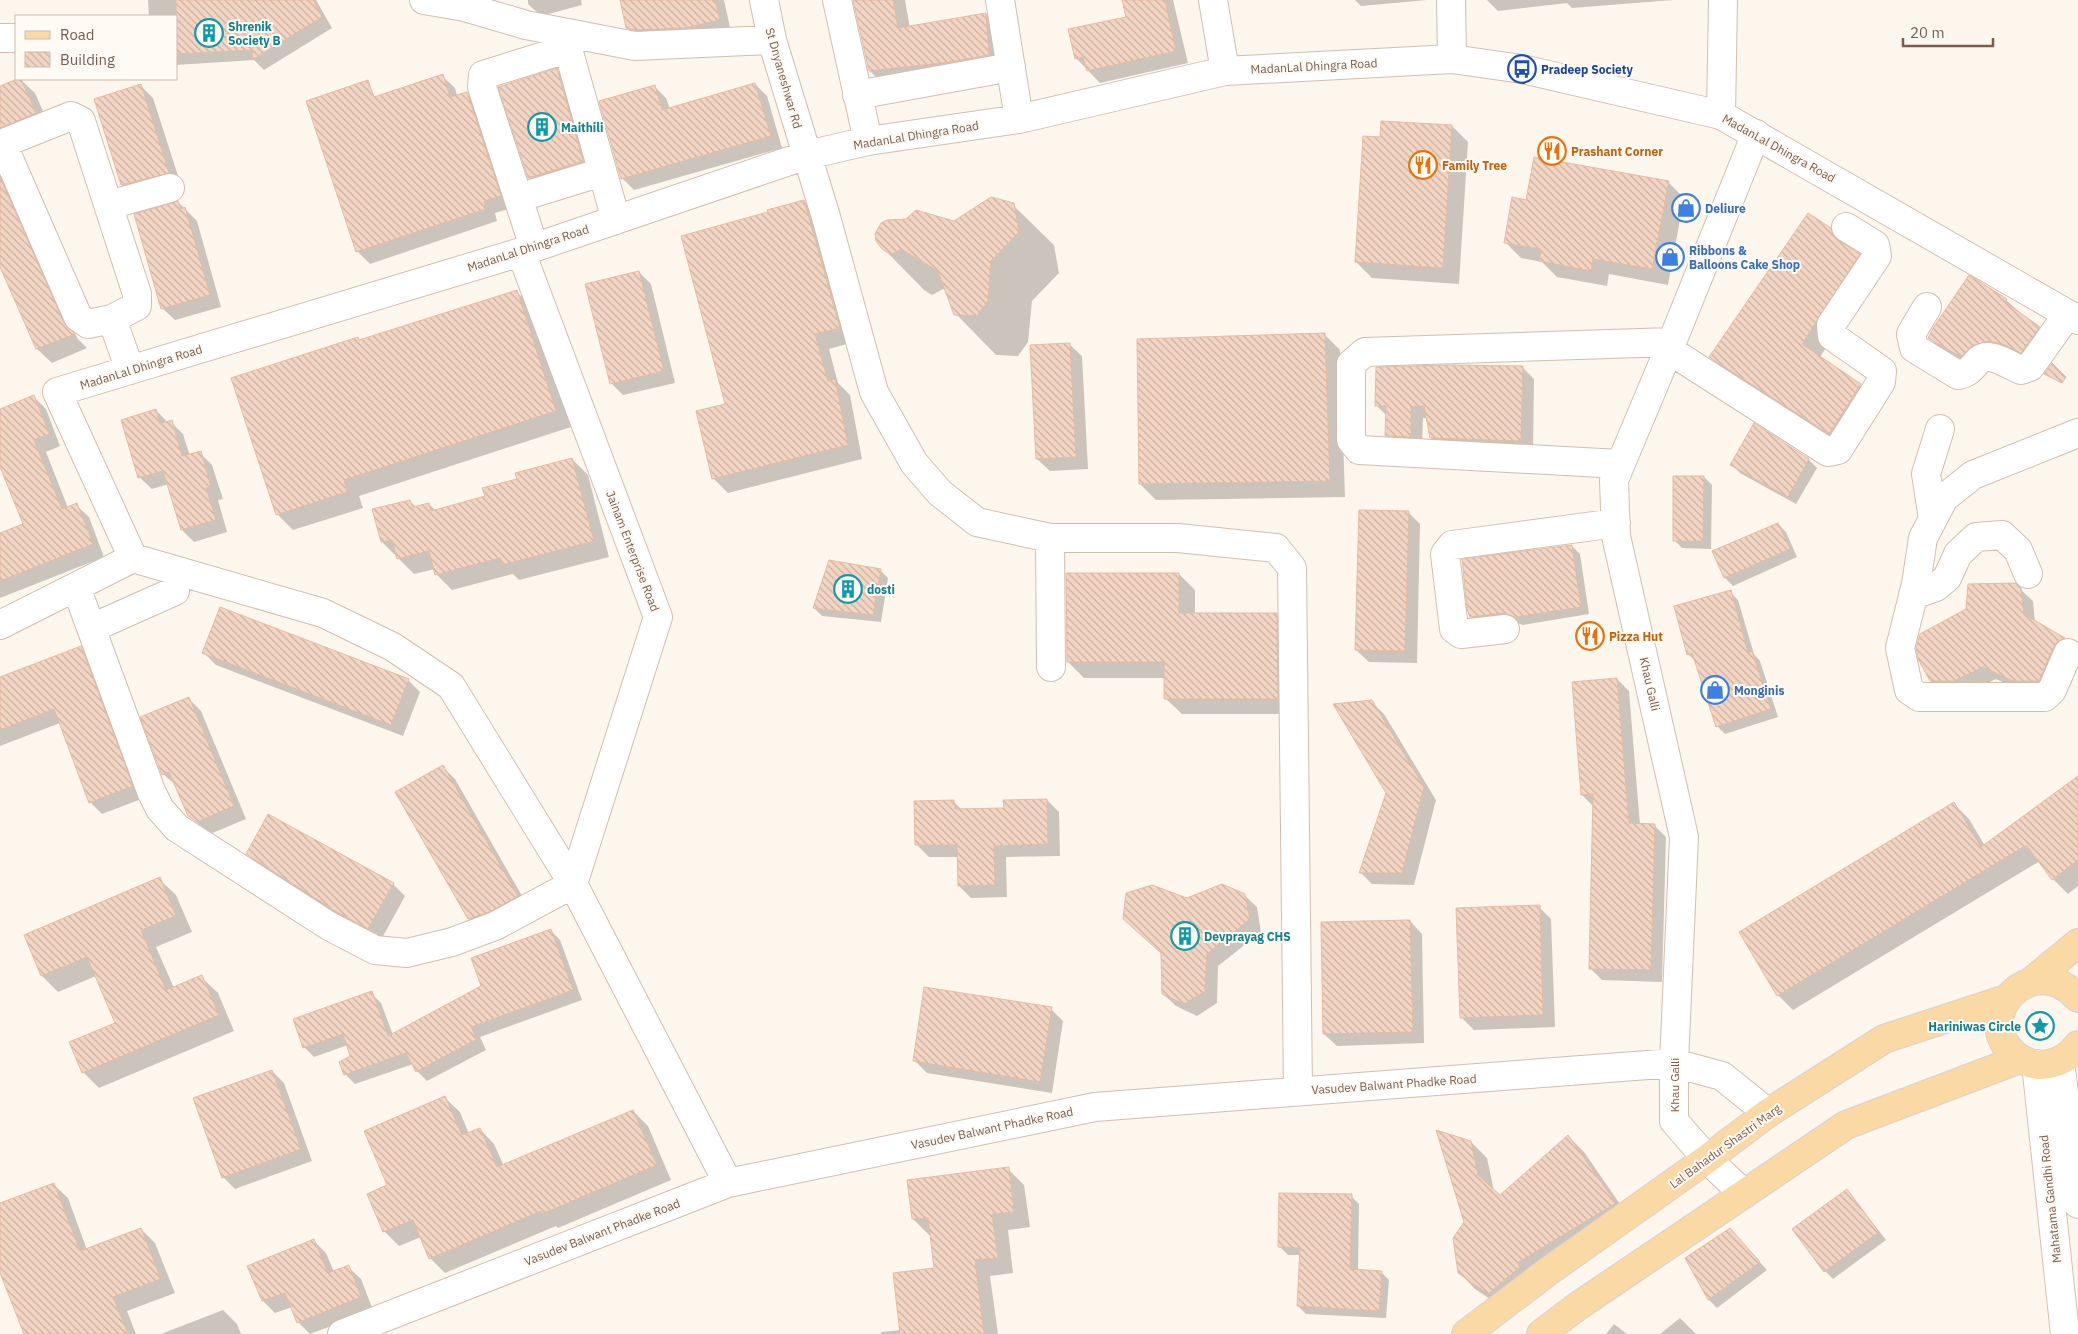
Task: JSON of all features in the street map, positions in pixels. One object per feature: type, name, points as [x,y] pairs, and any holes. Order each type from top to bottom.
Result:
[{"type":"main road","points":[[2033,980],[2078,943]]},
{"type":"main road","points":[[2033,980],[2046,979],[2059,982],[2078,998]]},
{"type":"main road","name":"Lal Bahadur Shastri Marg","points":[[1466,1334],[1546,1273],[1768,1114],[1884,1039],[2006,999],[2013,991],[2033,980]]},
{"type":"main road","points":[[2006,999],[2000,1012],[1999,1025],[2002,1038],[2009,1050],[2048,1058]]},
{"type":"main road","points":[[1541,1334],[1578,1306],[1846,1126],[2048,1058]]},
{"type":"street","points":[[424,0],[464,3],[526,24],[635,46],[772,40]]},
{"type":"street","name":"St Dnyaneshwar Rd","points":[[764,0],[772,40],[807,155],[874,392],[914,462],[940,493],[977,522],[1050,538],[1178,538],[1276,548],[1292,568],[1298,1091]]},
{"type":"street","points":[[838,0],[868,140]]},
{"type":"street","points":[[1000,0],[1019,119]]},
{"type":"street","points":[[1213,0],[1225,71]]},
{"type":"street","points":[[1451,0],[1452,59]]},
{"type":"street","points":[[1721,115],[1723,0]]},
{"type":"street","points":[[0,38],[15,38]]},
{"type":"street","name":"Jainam Enterprise Road","points":[[573,884],[658,617],[528,250],[518,198],[482,87],[483,75],[557,52],[570,56],[602,172]]},
{"type":"street","name":"MadanLal Dhingra Road","points":[[134,558],[57,392],[528,250],[807,155],[868,140],[1019,119],[1225,71],[1452,59],[1522,69],[1721,115],[2073,317]]},
{"type":"street","points":[[857,95],[1011,67]]},
{"type":"street","points":[[71,116],[81,121],[137,294],[137,306],[112,319],[88,324],[78,317],[6,152],[6,142],[71,116]]},
{"type":"street","name":"Khau Galli","points":[[1744,1194],[1707,1159],[1674,1121],[1674,1063],[1684,837],[1616,536],[1614,480],[1756,134]]},
{"type":"street","points":[[518,198],[602,172],[616,220]]},
{"type":"street","points":[[109,205],[170,188]]},
{"type":"street","points":[[1620,464],[1359,450],[1351,440],[1351,364],[1365,352],[1670,346],[1828,452],[1838,450],[1881,382],[1882,371],[1832,336],[1831,325],[1876,256],[1874,246],[1846,227]]},
{"type":"street","points":[[1928,307],[1911,334],[1914,348],[1958,375],[1967,373],[1981,358],[1989,356],[2021,370],[2030,367],[2073,317]]},
{"type":"street","points":[[112,319],[130,370]]},
{"type":"street","points":[[1933,519],[1926,474],[1940,429]]},
{"type":"street","points":[[2068,653],[2052,690],[2045,697],[1919,697],[1909,690],[1900,648],[1914,595],[1923,538],[1944,498],[1973,475],[2078,433]]},
{"type":"street","points":[[1505,629],[1460,634],[1454,629],[1445,554],[1452,545],[1616,523]]},
{"type":"street","points":[[1914,595],[1936,587],[1946,578],[1958,554],[1976,537],[2002,535],[2018,550],[2028,574]]},
{"type":"street","points":[[1050,538],[1051,667]]},
{"type":"street","points":[[0,625],[134,558],[323,613],[393,647],[451,686],[573,884],[728,1183]]},
{"type":"street","points":[[76,587],[151,791],[160,809],[178,828],[330,926],[375,950],[407,953],[452,942],[495,926],[573,884]]},
{"type":"street","points":[[92,628],[175,592]]},
{"type":"street","name":"Mahatama Gandhi Road","points":[[2048,1058],[2075,1158],[2078,1204]]},
{"type":"street","name":"Mahatama Gandhi Road","points":[[2048,1058],[2065,1334]]},
{"type":"street","name":"Vasudev Balwant Phadke Road","points":[[342,1334],[372,1329],[728,1183],[1095,1107],[1674,1063],[1722,1076],[1768,1114]]},
{"type":"building","points":[[176,0],[313,0],[322,17],[252,60],[253,50],[178,54],[178,15],[176,15]]},
{"type":"building","points":[[620,0],[715,0],[720,20],[685,28],[636,30],[626,28]]},
{"type":"building","points":[[853,0],[893,0],[898,28],[986,13],[989,55],[949,62],[869,71]]},
{"type":"building","points":[[1122,0],[1165,0],[1176,51],[1087,71],[1083,57],[1075,59],[1068,29],[1126,17]]},
{"type":"building","name":"Maithili","points":[[557,68],[583,161],[528,178],[498,87]]},
{"type":"building","points":[[443,74],[450,97],[467,92],[501,196],[484,201],[486,209],[356,252],[306,101],[368,80],[374,97]]},
{"type":"building","points":[[15,80],[21,80],[36,113],[0,128],[0,86]]},
{"type":"building","points":[[755,83],[771,136],[621,179],[599,101],[655,85],[662,110]]},
{"type":"building","points":[[141,84],[169,173],[121,185],[94,99]]},
{"type":"building","points":[[1381,121],[1452,125],[1443,268],[1355,262],[1363,136],[1380,137]]},
{"type":"building","points":[[1534,157],[1669,181],[1652,269],[1593,259],[1591,271],[1539,261],[1541,249],[1504,243],[1512,197],[1526,200]]},
{"type":"building","points":[[0,177],[64,323],[75,334],[36,349],[0,267]]},
{"type":"building","points":[[991,197],[1014,203],[1019,232],[991,261],[988,301],[977,316],[954,315],[938,271],[901,249],[891,255],[882,249],[876,241],[875,234],[881,223],[887,220],[906,219],[916,210],[954,221]]},
{"type":"building","points":[[804,200],[840,328],[815,334],[828,381],[835,379],[848,445],[712,479],[696,411],[725,404],[681,236]]},
{"type":"building","points":[[178,201],[181,209],[185,207],[210,295],[161,309],[134,214]]},
{"type":"building","points":[[1808,213],[1831,228],[1833,235],[1838,240],[1860,254],[1802,344],[1861,384],[1829,434],[1709,357]]},
{"type":"building","points":[[639,271],[664,371],[610,384],[585,284]]},
{"type":"building","points":[[1969,275],[2007,299],[2005,302],[2040,327],[2021,353],[2003,344],[1988,341],[1972,346],[1961,357],[1928,338]]},
{"type":"building","points":[[517,290],[556,411],[344,480],[347,492],[276,515],[231,378],[358,337],[359,340]]},
{"type":"building","points":[[1325,333],[1330,481],[1139,484],[1137,339]]},
{"type":"building","points":[[1070,343],[1076,457],[1036,459],[1030,345]]},
{"type":"building","points":[[2052,363],[2066,377],[2062,383],[2044,374]]},
{"type":"building","points":[[1446,365],[1523,366],[1521,441],[1430,438],[1424,406],[1411,407],[1411,437],[1385,436],[1386,406],[1375,406],[1376,367]]},
{"type":"building","points":[[34,395],[49,434],[34,440],[62,509],[77,503],[93,544],[0,581],[0,533],[23,524],[0,467],[0,409]]},
{"type":"building","points":[[156,409],[160,424],[172,420],[182,456],[201,451],[211,487],[206,488],[216,520],[181,530],[163,471],[138,478],[121,420]]},
{"type":"building","points":[[1754,423],[1809,459],[1788,497],[1730,465]]},
{"type":"building","points":[[572,458],[594,541],[502,565],[500,558],[435,575],[429,551],[397,559],[392,540],[381,542],[372,509],[410,500],[413,507],[429,503],[431,511],[485,496],[482,488],[517,479],[515,473]]},
{"type":"building","points":[[1673,476],[1704,476],[1703,541],[1673,541]]},
{"type":"building","points":[[1359,510],[1409,511],[1405,651],[1355,650]]},
{"type":"building","points":[[1778,523],[1790,549],[1724,578],[1712,551]]},
{"type":"building","points":[[1572,545],[1581,607],[1515,617],[1503,613],[1470,617],[1467,609],[1462,559]]},
{"type":"building","name":"dosti","points":[[829,560],[881,569],[873,615],[813,608]]},
{"type":"building","points":[[1066,573],[1179,573],[1179,613],[1277,613],[1278,699],[1164,699],[1164,662],[1067,662]]},
{"type":"building","points":[[2016,583],[2021,588],[2024,614],[2065,638],[2058,641],[2054,646],[2039,681],[2013,681],[1983,667],[1954,681],[1930,681],[1918,659],[1916,648],[1920,634],[1966,609],[1968,584]]},
{"type":"building","points":[[1731,590],[1748,653],[1752,651],[1771,709],[1716,727],[1692,653],[1687,655],[1674,606]]},
{"type":"building","points":[[220,607],[409,679],[391,725],[202,653]]},
{"type":"building","points":[[81,646],[133,786],[89,803],[54,709],[0,730],[0,677]]},
{"type":"building","points":[[1617,678],[1629,823],[1655,824],[1651,970],[1589,969],[1593,794],[1581,795],[1572,682]]},
{"type":"building","points":[[189,697],[234,806],[197,822],[188,816],[169,772],[162,775],[140,717]]},
{"type":"building","points":[[1372,700],[1424,787],[1402,873],[1359,873],[1386,793],[1333,704]]},
{"type":"building","points":[[443,765],[518,896],[489,912],[468,919],[395,792]]},
{"type":"building","points":[[2078,776],[2078,860],[2052,880],[2027,846],[2025,846],[1777,996],[1739,932],[1954,802],[1981,847]]},
{"type":"building","points":[[1047,799],[1048,844],[994,846],[995,885],[958,886],[957,845],[915,845],[914,801],[954,800],[955,809],[1004,808],[1003,800]]},
{"type":"building","points":[[268,814],[394,883],[368,929],[337,912],[246,854]]},
{"type":"building","points":[[160,877],[176,916],[141,930],[166,990],[202,975],[219,1015],[82,1073],[69,1042],[115,1023],[87,957],[41,976],[24,935]]},
{"type":"building","name":"Devprayag CHS","points":[[1222,884],[1245,894],[1250,919],[1207,954],[1205,991],[1184,1004],[1162,994],[1161,953],[1123,919],[1126,893],[1152,885],[1187,898]]},
{"type":"building","points":[[1540,905],[1543,1015],[1460,1018],[1456,908]]},
{"type":"building","points":[[1410,920],[1413,1032],[1323,1034],[1321,922]]},
{"type":"building","points":[[551,929],[573,990],[471,1027],[477,1039],[416,1072],[406,1053],[344,1075],[339,1062],[350,1056],[343,1034],[303,1048],[293,1019],[372,991],[388,1036],[481,986],[471,958]]},
{"type":"building","points":[[924,987],[1052,1007],[1040,1082],[913,1061]]},
{"type":"building","points":[[272,1070],[301,1149],[222,1178],[193,1098]]},
{"type":"building","points":[[445,1096],[462,1135],[480,1128],[497,1167],[633,1110],[657,1165],[542,1214],[541,1211],[429,1259],[413,1220],[383,1232],[367,1194],[387,1185],[364,1131]]},
{"type":"building","points":[[1436,1130],[1471,1141],[1478,1175],[1500,1195],[1568,1135],[1616,1203],[1517,1263],[1520,1267],[1488,1294],[1458,1273],[1453,1238],[1464,1222]]},
{"type":"building","points":[[1009,1167],[1014,1212],[992,1214],[998,1258],[975,1260],[984,1334],[900,1334],[893,1273],[934,1268],[928,1218],[912,1219],[907,1180]]},
{"type":"building","points":[[54,1183],[80,1251],[141,1228],[161,1279],[113,1297],[128,1334],[24,1334],[0,1273],[0,1203]]},
{"type":"building","points":[[1847,1189],[1879,1232],[1824,1272],[1792,1229]]},
{"type":"building","points":[[1279,1193],[1352,1194],[1350,1269],[1382,1271],[1379,1311],[1297,1306],[1300,1248],[1278,1247]]},
{"type":"building","points":[[1730,1228],[1760,1262],[1708,1300],[1685,1258]]},
{"type":"building","points":[[314,1239],[328,1273],[349,1265],[361,1297],[297,1323],[285,1293],[262,1301],[247,1266]]},
{"type":"place","name":"Shrenik Society B","points":[[209,33]]},
{"type":"place","name":"Pradeep Society","points":[[1522,69]]},
{"type":"place","name":"Maithili","points":[[542,127]]},
{"type":"place","name":"Prashant Corner","points":[[1552,151]]},
{"type":"place","name":"Family Tree","points":[[1423,165]]},
{"type":"place","name":"Deliure","points":[[1686,208]]},
{"type":"place","name":"Ribbons & Balloons Cake Shop","points":[[1670,257]]},
{"type":"place","name":"dosti","points":[[848,589]]},
{"type":"place","name":"Pizza Hut","points":[[1590,636]]},
{"type":"place","name":"Monginis","points":[[1715,690]]},
{"type":"place","name":"Devprayag CHS","points":[[1185,936]]},
{"type":"place","name":"Hariniwas Circle","points":[[2040,1026]]}]
